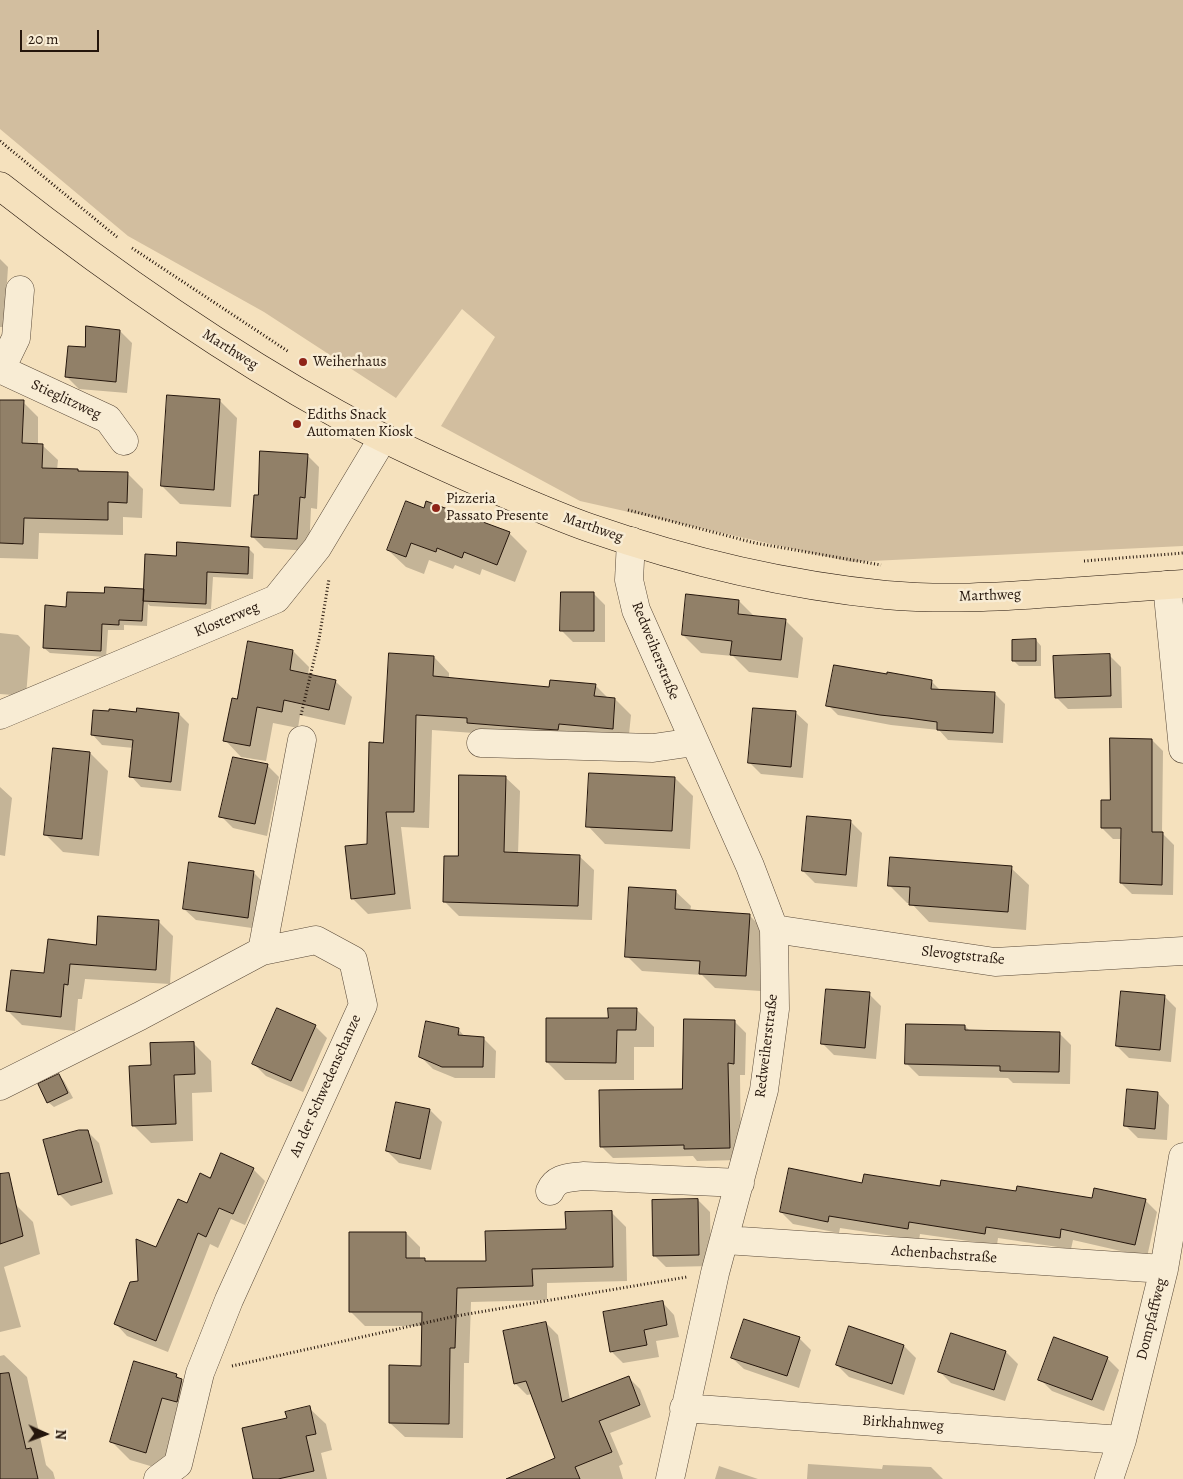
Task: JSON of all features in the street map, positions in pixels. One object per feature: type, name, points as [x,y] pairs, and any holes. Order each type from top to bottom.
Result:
[{"type":"main road","name":"Marthweg","points":[[0,186],[101,263],[221,346],[296,391],[383,438],[542,510],[589,528],[695,560],[828,587],[885,595],[986,597],[1175,585]]},
{"type":"street","points":[[1,369],[16,338],[20,290]]},
{"type":"street","name":"Stieglitzweg","points":[[1,369],[108,419],[124,441]]},
{"type":"street","name":"Klosterweg","points":[[0,715],[276,599],[317,548],[383,438]]},
{"type":"street","name":"Redweiherstraße","points":[[630,541],[629,580],[636,610],[750,866],[774,929],[775,1009],[765,1081],[715,1273],[670,1479]]},
{"type":"street","points":[[1175,585],[1183,748]]},
{"type":"street","points":[[262,950],[302,740]]},
{"type":"street","points":[[481,744],[653,748],[694,742]]},
{"type":"street","name":"Slevogtstraße","points":[[774,929],[995,962],[1183,951]]},
{"type":"street","name":"An der Schwedenschanze","points":[[0,1086],[140,1016],[262,950],[316,940],[353,960],[363,1005],[228,1300],[200,1373],[173,1474]]},
{"type":"street","name":"Dompfaffweg","points":[[1109,1479],[1122,1440],[1164,1270],[1183,1157]]},
{"type":"street","points":[[550,1191],[553,1184],[560,1180],[583,1176],[740,1182]]},
{"type":"street","name":"Achenbachstraße","points":[[724,1240],[1164,1270]]},
{"type":"street","name":"Birkhahnweg","points":[[684,1408],[1122,1440]]},
{"type":"path","points":[[0,141],[122,242]]},
{"type":"path","points":[[130,247],[293,355]]},
{"type":"path","points":[[625,509],[755,543],[882,565]]},
{"type":"path","points":[[302,740],[298,726],[319,639],[331,565],[317,548]]},
{"type":"path","points":[[1078,562],[1183,553]]},
{"type":"path","points":[[200,1373],[456,1316],[715,1273]]},
{"type":"shaded area","points":[[0,0],[1183,0],[1183,546],[851,562],[580,501],[441,426],[495,337],[462,309],[396,398],[264,312],[128,236],[0,129]]},
{"type":"building","points":[[86,326],[120,330],[116,382],[65,377],[68,346],[85,347]]},
{"type":"building","points":[[167,395],[220,399],[214,490],[161,486]]},
{"type":"building","points":[[0,400],[24,400],[22,443],[43,444],[42,468],[128,472],[127,503],[108,502],[108,520],[24,518],[23,544],[0,543]]},
{"type":"building","points":[[260,451],[308,454],[305,498],[300,497],[297,539],[251,537],[254,495],[258,495]]},
{"type":"building","points":[[406,501],[424,508],[426,501],[510,532],[497,565],[464,552],[462,558],[437,548],[436,552],[411,543],[406,557],[387,550]]},
{"type":"building","points":[[177,542],[249,547],[248,574],[207,572],[206,604],[143,601],[145,554],[176,556]]},
{"type":"building","points":[[105,587],[144,589],[142,621],[119,620],[119,625],[102,624],[101,651],[43,648],[45,605],[66,607],[67,592],[104,593]]},
{"type":"building","points":[[561,592],[594,592],[594,631],[560,631]]},
{"type":"building","points":[[686,594],[739,600],[738,614],[786,619],[781,660],[730,655],[732,641],[682,635]]},
{"type":"building","points":[[1036,639],[1036,661],[1012,661],[1012,640]]},
{"type":"building","points":[[248,641],[293,650],[290,670],[336,680],[329,710],[284,700],[282,712],[257,707],[250,746],[223,741],[232,698],[237,699]]},
{"type":"building","points":[[389,653],[434,656],[433,676],[549,687],[550,680],[596,684],[594,696],[615,698],[613,729],[559,724],[558,730],[542,729],[467,723],[467,718],[416,715],[414,812],[386,812],[395,894],[351,899],[345,846],[367,844],[369,742],[383,743]]},
{"type":"building","points":[[1110,654],[1111,696],[1055,698],[1053,656]]},
{"type":"building","points":[[834,665],[932,680],[931,689],[995,692],[993,733],[937,730],[937,722],[826,706]]},
{"type":"building","points":[[137,708],[179,713],[171,782],[129,777],[133,740],[91,735],[93,710],[109,711],[109,709],[136,712]]},
{"type":"building","points":[[753,708],[796,711],[791,767],[748,763]]},
{"type":"building","points":[[1110,738],[1152,739],[1152,832],[1163,832],[1162,885],[1120,883],[1121,828],[1101,828],[1101,800],[1110,800]]},
{"type":"building","points":[[53,748],[90,752],[82,839],[44,835]]},
{"type":"building","points":[[233,757],[268,764],[255,824],[219,817]]},
{"type":"building","points":[[589,773],[675,777],[672,831],[586,827]]},
{"type":"building","points":[[459,775],[506,776],[504,852],[580,855],[578,906],[443,902],[444,856],[458,856]]},
{"type":"building","points":[[807,816],[851,820],[846,875],[802,871]]},
{"type":"building","points":[[890,857],[1012,866],[1008,912],[909,905],[910,887],[888,886]]},
{"type":"building","points":[[189,862],[254,871],[248,918],[183,909]]},
{"type":"building","points":[[629,887],[676,890],[675,909],[750,914],[746,976],[699,974],[700,961],[625,957]]},
{"type":"building","points":[[98,916],[159,920],[156,970],[70,964],[68,985],[64,984],[61,1017],[6,1011],[11,970],[44,973],[48,939],[96,945]]},
{"type":"building","points":[[826,989],[870,992],[865,1048],[821,1044]]},
{"type":"building","points":[[1121,991],[1165,995],[1160,1050],[1116,1046]]},
{"type":"building","points":[[277,1008],[316,1025],[291,1081],[252,1064]]},
{"type":"building","points":[[608,1008],[637,1008],[636,1030],[617,1030],[616,1063],[546,1062],[546,1018],[608,1018]]},
{"type":"building","points":[[684,1019],[735,1020],[734,1064],[728,1063],[730,1148],[684,1149],[684,1145],[600,1147],[599,1090],[682,1089]]},
{"type":"building","points":[[426,1021],[459,1028],[458,1035],[484,1037],[483,1067],[442,1067],[419,1057]]},
{"type":"building","points":[[906,1024],[965,1025],[965,1030],[1060,1032],[1059,1072],[1000,1071],[1000,1066],[905,1064]]},
{"type":"building","points":[[194,1042],[195,1074],[174,1075],[176,1124],[132,1126],[129,1066],[151,1065],[150,1043]]},
{"type":"building","points":[[59,1074],[68,1093],[47,1103],[38,1084]]},
{"type":"building","points":[[1127,1089],[1158,1092],[1155,1129],[1124,1126]]},
{"type":"building","points":[[396,1102],[430,1109],[420,1159],[386,1151]]},
{"type":"building","points":[[79,1130],[88,1130],[102,1182],[58,1195],[43,1140]]},
{"type":"building","points":[[221,1153],[254,1168],[233,1214],[219,1208],[206,1237],[198,1233],[156,1341],[114,1324],[130,1282],[138,1281],[136,1239],[156,1247],[178,1199],[187,1203],[200,1173],[210,1178]]},
{"type":"building","points":[[789,1168],[862,1183],[864,1174],[940,1186],[941,1180],[1016,1191],[1017,1186],[1092,1198],[1094,1188],[1146,1199],[1135,1245],[1061,1229],[1060,1238],[986,1227],[985,1234],[909,1222],[908,1229],[829,1216],[828,1222],[780,1212]]},
{"type":"building","points":[[9,1173],[23,1236],[0,1244],[0,1174]]},
{"type":"building","points":[[698,1199],[699,1255],[653,1256],[652,1200]]},
{"type":"building","points":[[612,1211],[613,1267],[532,1269],[533,1286],[457,1288],[455,1348],[450,1348],[449,1424],[389,1423],[389,1365],[421,1366],[422,1312],[349,1312],[349,1232],[406,1232],[406,1258],[425,1258],[425,1261],[486,1261],[485,1231],[566,1229],[565,1212]]},
{"type":"building","points":[[663,1301],[667,1325],[644,1330],[647,1345],[610,1352],[603,1312]]},
{"type":"building","points":[[744,1319],[800,1337],[787,1376],[731,1358]]},
{"type":"building","points":[[546,1322],[562,1402],[629,1376],[640,1405],[599,1421],[612,1452],[575,1467],[580,1479],[506,1479],[555,1458],[526,1381],[514,1384],[503,1331]]},
{"type":"building","points":[[849,1326],[904,1345],[892,1384],[836,1365]]},
{"type":"building","points":[[951,1333],[1006,1351],[994,1390],[938,1372]]},
{"type":"building","points":[[1054,1337],[1108,1357],[1092,1400],[1038,1380]]},
{"type":"building","points":[[134,1361],[177,1374],[176,1377],[182,1379],[177,1402],[162,1398],[146,1453],[110,1442]]},
{"type":"building","points":[[9,1373],[26,1449],[31,1448],[38,1479],[0,1479],[0,1374]]},
{"type":"building","points":[[310,1406],[316,1434],[306,1436],[314,1471],[278,1479],[253,1479],[242,1428],[287,1418],[285,1412]]},
{"type":"place","name":"Weiherhaus","points":[[303,362]]},
{"type":"place","name":"Ediths Snack Automaten Kiosk","points":[[297,424]]},
{"type":"place","name":"Pizzeria Passato Presente","points":[[436,508]]}]
